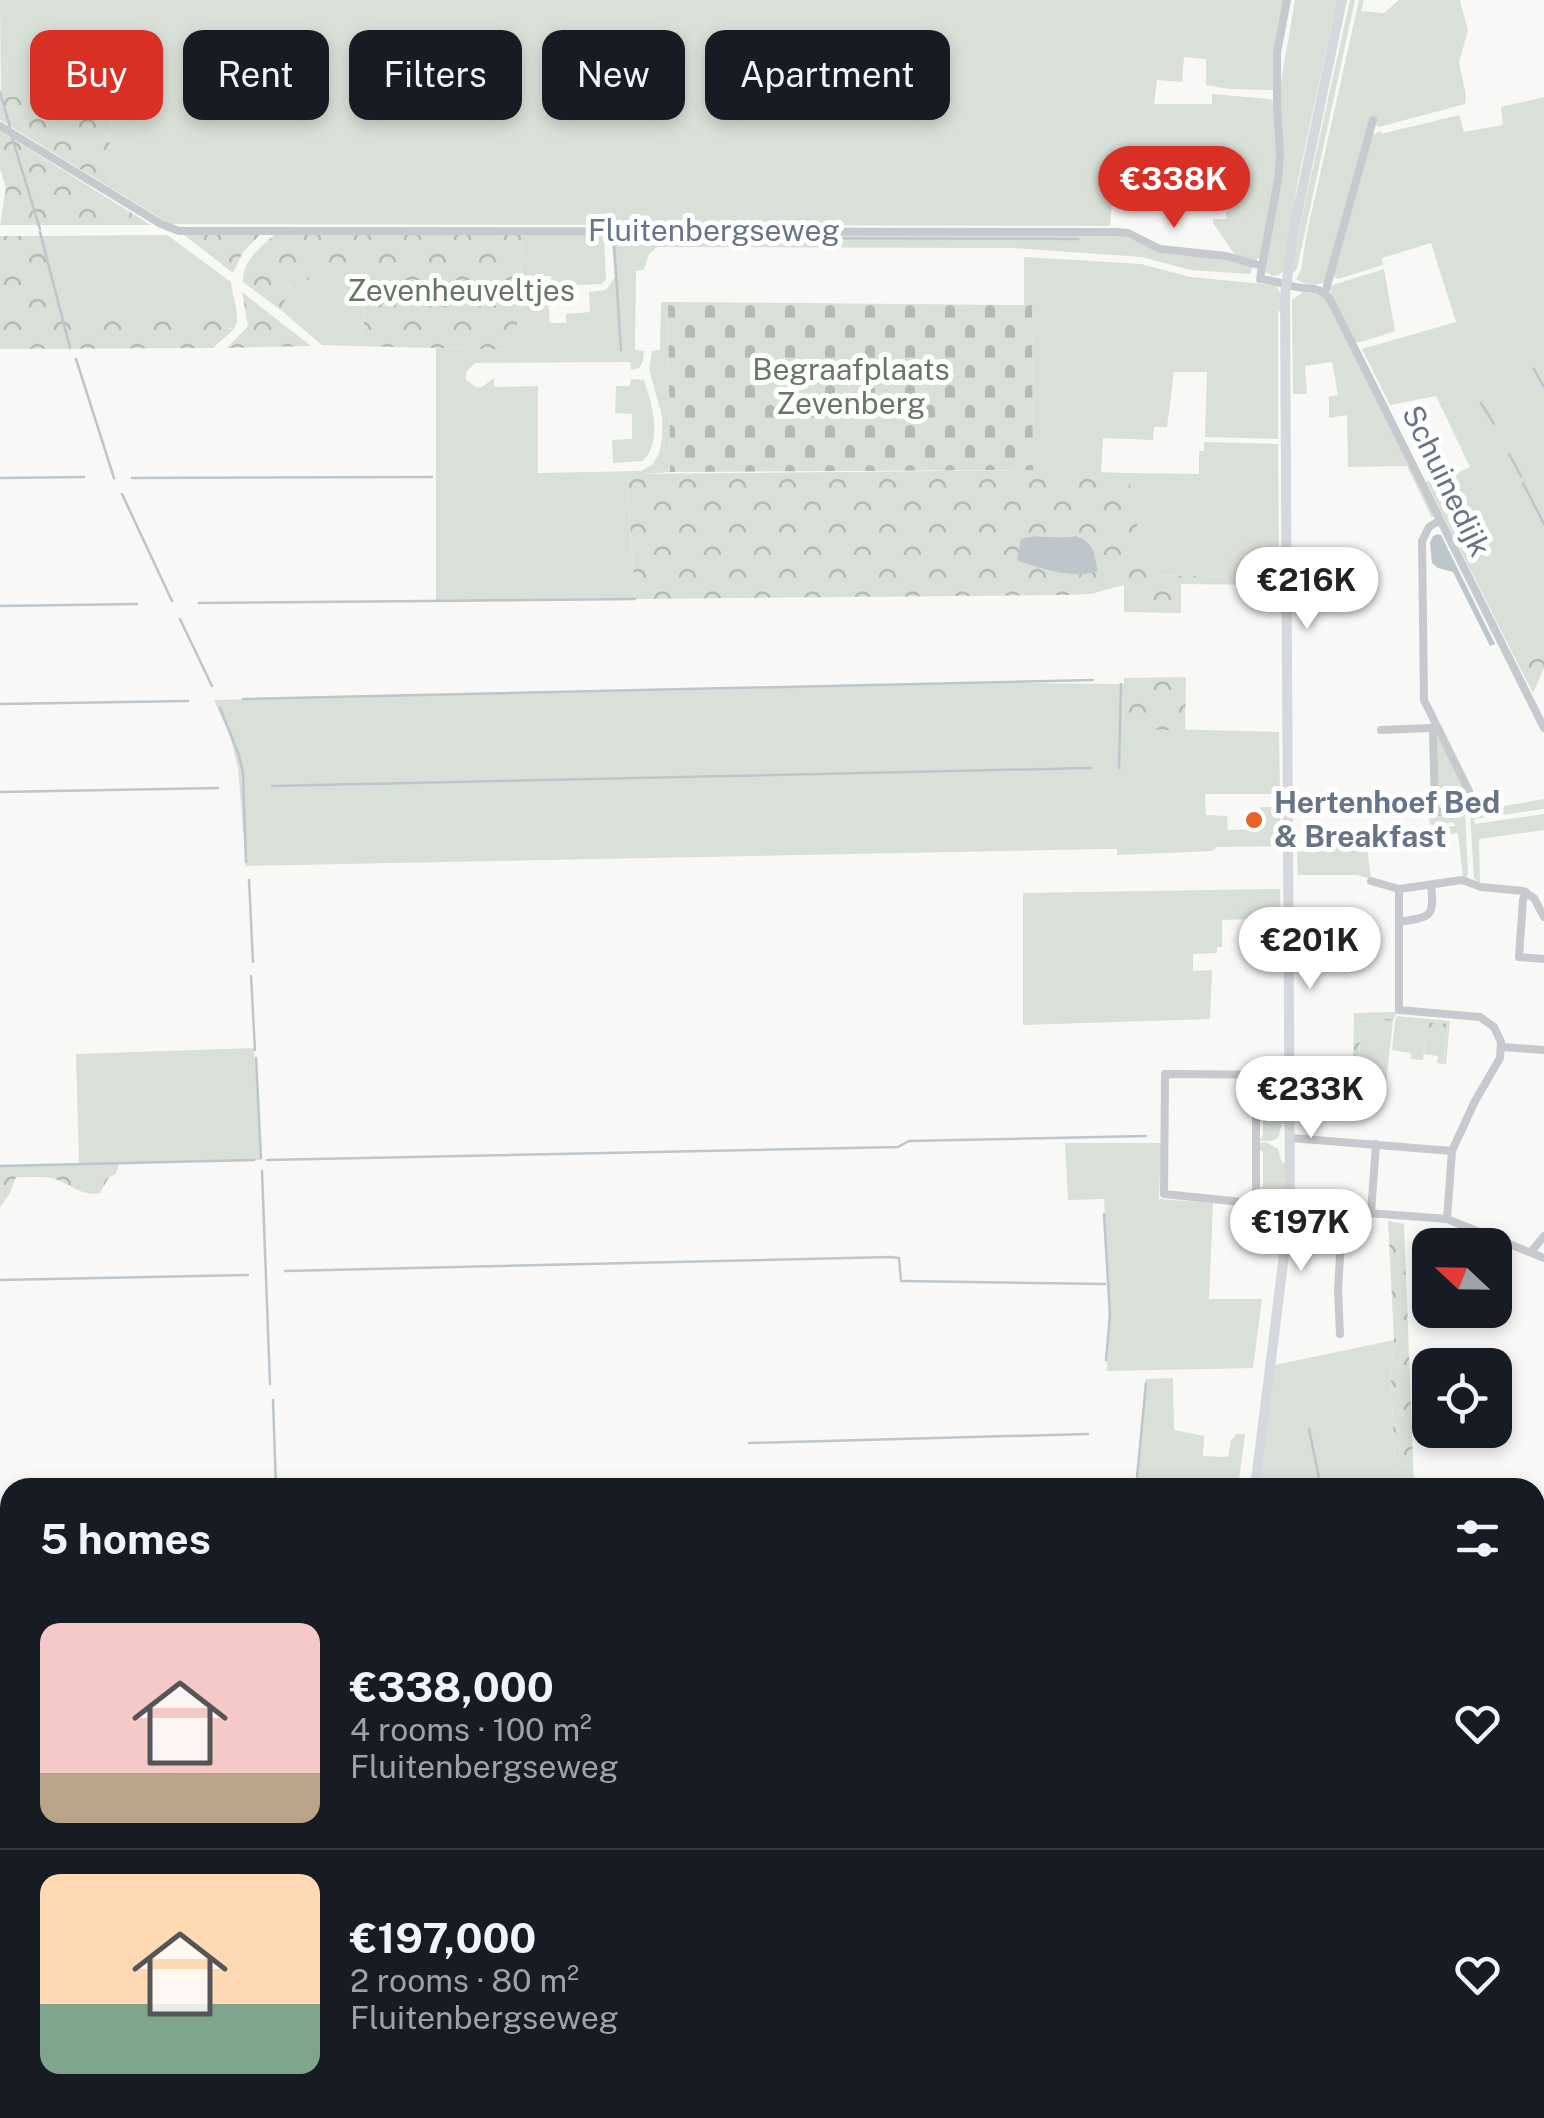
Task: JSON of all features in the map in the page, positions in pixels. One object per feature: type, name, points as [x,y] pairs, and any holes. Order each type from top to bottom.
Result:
[{"type":"street","points":[[1262,266],[1278,180],[1277,53],[1287,0]]},
{"type":"street","points":[[1256,1478],[1290,1206],[1284,310],[1296,218],[1344,1]]},
{"type":"street","points":[[1286,283],[1325,292],[1373,120]]},
{"type":"street","name":"Fluitenbergseweg","points":[[0,126],[161,224],[179,231],[1110,232],[1128,233],[1160,249],[1226,256],[1262,266],[1260,279],[1286,283]]},
{"type":"street","name":"Schuinedijk","points":[[1325,292],[1544,728]]},
{"type":"street","points":[[1436,729],[1432,734],[1435,808],[1438,812],[1464,809],[1470,791],[1424,700],[1421,555],[1425,532],[1440,520]]},
{"type":"street","points":[[1381,730],[1436,729]]},
{"type":"street","points":[[1371,881],[1399,889],[1462,880],[1526,892],[1544,917]]},
{"type":"street","points":[[1399,922],[1430,914],[1431,885]]},
{"type":"street","points":[[1399,889],[1399,1010],[1480,1017],[1494,1027],[1502,1048],[1452,1152],[1447,1218]]},
{"type":"street","points":[[1526,892],[1522,900],[1519,957],[1544,959]]},
{"type":"street","points":[[1502,1048],[1544,1050]]},
{"type":"street","points":[[1290,1075],[1166,1074],[1164,1194],[1447,1218],[1544,1258]]},
{"type":"street","points":[[1256,1075],[1256,1203]]},
{"type":"street","points":[[1290,1138],[1452,1152]]},
{"type":"street","points":[[1371,1212],[1376,1144]]},
{"type":"street","points":[[1340,1334],[1338,1289],[1344,1210]]},
{"type":"street","points":[[1530,1252],[1544,1236]]},
{"type":"green space","points":[[0,0],[1284,0],[1276,39],[1273,90],[1206,85],[1206,59],[1184,57],[1182,82],[1157,80],[1154,104],[1212,104],[1212,94],[1273,101],[1278,161],[1261,256],[1255,261],[1235,255],[1213,223],[1213,219],[1226,219],[1227,194],[1218,178],[1202,170],[1165,167],[1162,186],[1114,179],[1110,226],[170,224],[111,188],[109,150],[112,120],[163,120],[163,30],[30,30],[30,97],[1,97]]},
{"type":"green space","points":[[1295,0],[1337,0],[1298,180],[1284,270],[1272,276],[1265,268],[1281,184],[1280,87]]},
{"type":"green space","points":[[1350,0],[1355,0],[1297,269],[1292,274],[1292,262]]},
{"type":"green space","points":[[1359,0],[1364,0],[1361,11],[1384,13],[1399,0],[1460,0],[1468,31],[1459,62],[1465,104],[1379,127],[1375,124],[1326,281],[1307,284],[1296,279]]},
{"type":"green space","points":[[0,97],[30,97],[30,120],[112,120],[111,188],[0,120]]},
{"type":"green space","points":[[1544,97],[1544,648],[1516,660],[1426,482],[1454,468],[1457,473],[1470,467],[1436,396],[1390,405],[1362,349],[1456,322],[1431,243],[1382,258],[1383,265],[1338,279],[1333,277],[1372,135],[1459,115],[1464,132],[1503,125],[1501,107]]},
{"type":"green space","points":[[0,131],[151,225],[0,225],[6,188],[0,169]]},
{"type":"green space","points":[[1120,234],[1153,249],[1252,265],[1251,274],[1190,270],[1142,257],[1012,248],[657,247],[649,254],[644,270],[636,271],[635,350],[644,351],[639,368],[631,370],[630,362],[476,363],[466,377],[477,388],[494,378],[494,387],[538,386],[538,473],[641,471],[653,464],[662,439],[662,416],[649,369],[652,351],[660,350],[661,302],[668,302],[670,472],[627,475],[635,599],[436,601],[436,348],[517,350],[517,299],[523,296],[548,295],[550,323],[566,323],[566,314],[590,312],[589,292],[606,290],[615,277],[611,235]]},
{"type":"green space","points":[[167,235],[231,282],[237,312],[234,329],[223,326],[217,318],[61,311],[41,236]]},
{"type":"green space","points":[[184,235],[260,235],[243,252],[233,273]]},
{"type":"green space","name":"Zevenheuveltjes","points":[[274,235],[521,235],[523,296],[517,299],[517,350],[352,346],[363,325],[363,309],[352,296],[328,281],[314,275],[308,280],[301,277],[289,286],[282,311],[243,282],[249,261]]},
{"type":"green space","points":[[521,235],[601,235],[606,279],[601,284],[552,286],[551,276],[523,278]]},
{"type":"green space","points":[[0,236],[41,236],[61,311],[204,313],[234,329],[213,348],[0,349]]},
{"type":"green space","points":[[1024,257],[1141,264],[1190,277],[1276,285],[1281,295],[1278,439],[1205,437],[1207,372],[1174,372],[1167,427],[1154,427],[1153,440],[1103,438],[1101,473],[1033,470],[1032,306],[1024,305]]},
{"type":"green space","points":[[1384,269],[1395,331],[1354,342],[1330,289]]},
{"type":"green space","points":[[311,274],[343,290],[362,309],[363,325],[352,346],[322,345],[282,311],[289,287]]},
{"type":"green space","points":[[242,292],[311,346],[227,348],[248,326]]},
{"type":"green space","points":[[1303,292],[1320,294],[1329,302],[1435,515],[1432,518],[1407,466],[1348,467],[1347,415],[1329,418],[1329,397],[1338,395],[1332,362],[1305,366],[1307,394],[1293,394],[1292,300]]},
{"type":"green space","name":"Begraafplaats Zevenberg","points":[[668,302],[1032,305],[1033,470],[670,472]]},
{"type":"green space","points":[[631,379],[644,380],[654,422],[653,443],[643,461],[613,463],[612,440],[632,439],[632,414],[615,413],[616,386],[630,386]]},
{"type":"green space","points":[[1204,442],[1278,444],[1279,578],[1145,575],[1128,473],[1199,474],[1199,451],[1204,451]]},
{"type":"green space","points":[[1033,470],[1128,473],[1146,575],[1279,578],[1279,585],[1181,584],[1181,613],[1124,612],[1124,585],[1091,594],[1066,595],[635,599],[627,474]],"holes":[[[1075,536],[1089,542],[1068,574],[1017,561],[1022,539]]]},
{"type":"green space","points":[[1544,648],[1544,668],[1533,693],[1516,660]]},
{"type":"green space","points":[[1186,677],[1185,731],[1123,728],[1124,678]]},
{"type":"green space","points":[[1007,683],[1124,684],[1123,728],[1279,732],[1280,794],[1205,794],[1206,815],[1227,816],[1228,830],[1260,829],[1261,807],[1280,807],[1281,846],[1117,855],[1117,849],[1103,849],[246,866],[238,768],[230,736],[214,700]]},
{"type":"green space","points":[[1440,737],[1466,791],[1464,805],[1444,808],[1438,802]]},
{"type":"green space","points":[[1544,799],[1544,809],[1474,819],[1475,824],[1544,814],[1544,830],[1479,839],[1480,884],[1474,878],[1470,812]]},
{"type":"green space","points":[[1462,812],[1466,877],[1458,833],[1367,846],[1371,879],[1357,875],[1298,875],[1297,852],[1359,843],[1359,838],[1455,826],[1454,822],[1430,825],[1429,816]]},
{"type":"green space","points":[[1280,889],[1281,918],[1222,920],[1222,947],[1217,947],[1217,953],[1193,954],[1193,971],[1212,970],[1210,1019],[1023,1025],[1023,893]]},
{"type":"green space","points":[[1395,1012],[1393,1021],[1360,1018],[1359,1081],[1386,1083],[1384,1093],[1353,1085],[1354,1013]]},
{"type":"green space","points":[[1397,1016],[1450,1021],[1446,1064],[1448,1025],[1426,1034],[1423,1060],[1411,1059],[1411,1053],[1392,1050]]},
{"type":"green space","points":[[1360,1018],[1393,1021],[1386,1083],[1359,1082]]},
{"type":"green space","points":[[1424,1022],[1448,1024],[1443,1064],[1437,1063],[1438,1056],[1424,1054]]},
{"type":"green space","points":[[254,1048],[261,1160],[79,1164],[76,1054]]},
{"type":"green space","points":[[1265,1078],[1284,1080],[1287,1124],[1282,1124],[1278,1138],[1259,1141],[1263,1135],[1260,1083]]},
{"type":"green space","points":[[1065,1143],[1161,1143],[1159,1199],[1213,1203],[1209,1299],[1262,1299],[1253,1368],[1107,1371],[1109,1286],[1104,1199],[1068,1200]]},
{"type":"green space","points":[[1259,1143],[1278,1149],[1282,1163],[1287,1163],[1286,1196],[1279,1203],[1262,1199],[1258,1190],[1263,1186],[1263,1152]]},
{"type":"green space","points":[[119,1163],[116,1174],[109,1177],[100,1193],[86,1193],[51,1178],[16,1177],[0,1207],[0,1165]]},
{"type":"green space","points":[[1388,1221],[1404,1224],[1414,1478],[1396,1478],[1391,1378],[1394,1340]]},
{"type":"green space","points":[[1394,1340],[1391,1378],[1396,1478],[1261,1478],[1275,1365]]},
{"type":"green space","points":[[1173,1378],[1174,1430],[1204,1436],[1203,1456],[1228,1457],[1236,1434],[1245,1434],[1239,1478],[1138,1478],[1146,1379]]},
{"type":"shaded area","points":[[1438,534],[1495,644],[1490,646],[1453,572],[1432,563],[1430,543]]},
{"type":"shaded area","points":[[1075,536],[1090,545],[1098,571],[1068,574],[1017,561],[1021,539]]},
{"type":"waterway","points":[[0,92],[10,127]]},
{"type":"waterway","points":[[11,134],[40,229]]},
{"type":"waterway","points":[[40,232],[70,348]]},
{"type":"waterway","points":[[621,350],[616,238],[1078,239]]},
{"type":"waterway","points":[[76,359],[114,478]]},
{"type":"waterway","points":[[1534,369],[1544,387]]},
{"type":"waterway","points":[[1481,403],[1494,424]]},
{"type":"waterway","points":[[1509,454],[1521,476]]},
{"type":"waterway","points":[[0,478],[84,477]]},
{"type":"waterway","points":[[132,478],[432,477]]},
{"type":"waterway","points":[[1523,483],[1544,524]]},
{"type":"waterway","points":[[122,494],[172,601]]},
{"type":"waterway","points":[[199,603],[635,599]]},
{"type":"waterway","points":[[0,606],[137,604]]},
{"type":"waterway","points":[[180,619],[212,686]]},
{"type":"waterway","points":[[243,699],[1093,680]]},
{"type":"waterway","points":[[1119,768],[1121,684]]},
{"type":"waterway","points":[[0,704],[188,701]]},
{"type":"waterway","points":[[220,708],[243,773],[246,862]]},
{"type":"waterway","points":[[272,786],[1091,768]]},
{"type":"waterway","points":[[0,792],[218,788]]},
{"type":"waterway","points":[[249,880],[253,962]]},
{"type":"waterway","points":[[251,976],[255,1050]]},
{"type":"waterway","points":[[256,1058],[261,1158]]},
{"type":"waterway","points":[[267,1160],[898,1147],[909,1141],[1146,1136]]},
{"type":"waterway","points":[[0,1166],[254,1160]]},
{"type":"waterway","points":[[262,1171],[270,1384]]},
{"type":"waterway","points":[[1104,1214],[1110,1315],[1106,1360]]},
{"type":"waterway","points":[[285,1271],[891,1257],[899,1258],[901,1281],[1105,1284]]},
{"type":"waterway","points":[[0,1280],[248,1275]]},
{"type":"waterway","points":[[1137,1478],[1146,1383]]},
{"type":"waterway","points":[[273,1400],[276,1478]]},
{"type":"waterway","points":[[1309,1429],[1319,1478]]},
{"type":"waterway","points":[[749,1443],[1088,1434]]},
{"type":"place","name":"Hertenhoef Bed & Breakfast","points":[[1254,820]]}]
